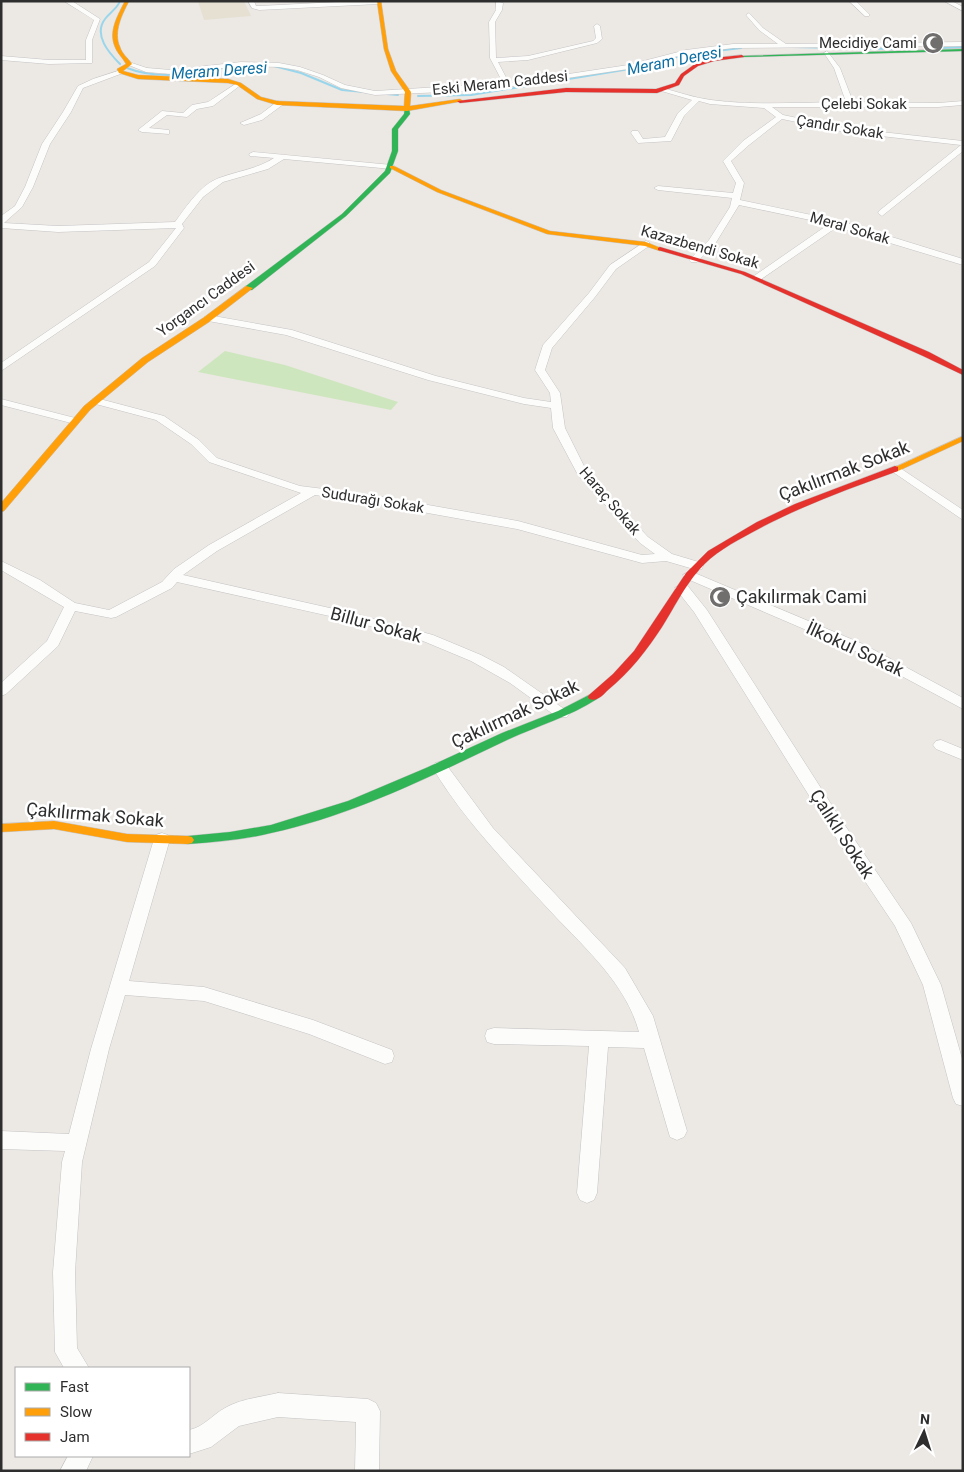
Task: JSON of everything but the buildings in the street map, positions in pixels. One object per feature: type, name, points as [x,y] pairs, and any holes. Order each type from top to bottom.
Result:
[{"type":"street","points":[[1,58],[49,62],[90,62],[88,56],[89,35],[97,19],[67,1]]},
{"type":"street","points":[[127,1],[114,29],[117,48],[129,60],[129,64]]},
{"type":"street","points":[[251,1],[254,7],[259,8],[378,2],[388,62],[398,81],[408,92],[407,114],[395,128],[397,138],[392,166],[253,154]]},
{"type":"street","points":[[498,1],[500,3],[499,10],[492,22],[494,60],[507,85]]},
{"type":"street","points":[[852,1],[867,15]]},
{"type":"street","points":[[947,1],[963,9]]},
{"type":"street","points":[[749,14],[761,29],[784,45]]},
{"type":"street","points":[[494,60],[528,58],[595,42],[599,39],[597,26]]},
{"type":"street","points":[[129,64],[146,70],[171,72],[241,64],[279,65],[298,68],[321,76],[343,87],[358,91],[408,92],[507,85],[628,67],[686,52],[733,46],[963,44]]},
{"type":"street","points":[[662,90],[677,84],[688,68],[708,60],[773,53],[963,50]]},
{"type":"street","points":[[827,53],[837,68],[850,103]]},
{"type":"street","points":[[1,221],[18,207],[29,187],[46,144],[67,112],[80,87],[121,72],[119,70],[129,64]]},
{"type":"street","name":"Eski Meram Caddesi","points":[[121,72],[138,77],[210,79],[240,84],[259,98],[281,103],[370,108],[408,108],[535,92],[566,90],[662,90]]},
{"type":"street","points":[[166,132],[142,130],[165,113],[184,114],[195,107],[210,104],[240,84]]},
{"type":"street","name":"Çandır Sokak","points":[[662,90],[697,99],[762,105],[781,117],[845,130],[963,145]]},
{"type":"street","points":[[635,133],[641,141],[668,139],[681,115],[697,99]]},
{"type":"street","points":[[244,123],[252,123],[262,118],[281,103]]},
{"type":"street","name":"Çelebi Sokak","points":[[762,105],[850,103],[938,105],[963,103]]},
{"type":"street","points":[[694,260],[712,242],[735,199],[740,183],[728,160],[746,143],[781,117]]},
{"type":"street","points":[[882,213],[963,145]]},
{"type":"street","points":[[1,368],[152,264],[180,228],[178,224],[200,195],[220,180],[265,167],[282,157]]},
{"type":"street","name":"Kazazbendi Sokak","points":[[392,166],[439,191],[549,233],[646,244],[757,278],[926,354],[963,373]]},
{"type":"street","name":"Yorgancı Caddesi","points":[[1,509],[10,502],[75,421],[96,402],[145,360],[208,318],[344,215],[392,166]]},
{"type":"street","name":"Meral Sokak","points":[[658,188],[735,199],[837,223],[963,262]]},
{"type":"street","points":[[757,278],[837,223]]},
{"type":"street","points":[[1,225],[58,230],[178,224]]},
{"type":"street","name":"Haraç Sokak","points":[[646,244],[613,267],[547,347],[540,370],[555,393],[559,428],[582,473],[644,540],[690,576]]},
{"type":"street","points":[[208,318],[288,332],[432,378],[524,401],[557,406]]},
{"type":"street","points":[[1,402],[75,421]]},
{"type":"street","name":"Sudurağı Sokak","points":[[96,402],[160,418],[195,442],[213,460],[298,489],[372,499],[518,525],[642,559],[667,558]]},
{"type":"street","name":"Çakılırmak Sokak","points":[[1,828],[58,826],[135,839],[213,839],[254,833],[307,820],[440,767],[518,731],[583,705],[610,683],[648,640],[690,576],[718,548],[770,519],[829,492],[897,470],[934,454],[963,438]]},
{"type":"street","points":[[897,470],[963,516]]},
{"type":"street","points":[[1,565],[35,583],[71,606],[111,614],[167,585],[174,577],[213,548],[313,491]]},
{"type":"street","name":"İlkokul Sokak","points":[[690,576],[858,647],[963,704]]},
{"type":"street","name":"Çalıklı Sokak","points":[[690,576],[700,610],[830,817],[902,923],[932,985],[963,1098]]},
{"type":"street","name":"Billur Sokak","points":[[174,577],[357,618],[416,634],[498,669],[562,714]]},
{"type":"street","points":[[1,691],[53,643],[71,606]]},
{"type":"street","points":[[942,746],[963,755]]},
{"type":"street","points":[[440,767],[487,832],[619,973],[644,1016],[677,1131]]},
{"type":"street","points":[[77,1367],[66,1352],[64,1272],[72,1162],[100,1049],[162,839]]},
{"type":"street","points":[[118,987],[204,994],[313,1028],[385,1056]]},
{"type":"street","points":[[494,1036],[650,1040]]},
{"type":"street","points":[[587,1193],[588,1152],[598,1069],[599,1038]]},
{"type":"street","points":[[1,1140],[77,1143]]},
{"type":"street","points":[[190,1442],[203,1440],[233,1416],[278,1405],[368,1411],[367,1471]]},
{"type":"street","points":[[72,1471],[79,1457]]},
{"type":"shaded area","points":[[198,1],[244,1],[251,16],[204,20]]},
{"type":"green space","points":[[225,351],[285,365],[398,402],[391,410],[198,372]]},
{"type":"waterway","name":"Meram Deresi","points":[[120,1],[105,19],[101,31],[107,49],[120,64]]},
{"type":"waterway","name":"Meram Deresi","points":[[792,47],[896,49]]},
{"type":"waterway","name":"Meram Deresi","points":[[944,48],[963,47]]},
{"type":"waterway","name":"Meram Deresi","points":[[418,96],[471,95],[648,66],[683,55],[741,48]]},
{"type":"waterway","name":"Meram Deresi","points":[[274,66],[301,73],[342,90],[398,95]]},
{"type":"waterway","name":"Meram Deresi","points":[[127,68],[152,74],[178,75],[229,67]]},
{"type":"traffic: fast","points":[[742,56],[963,50]]},
{"type":"traffic: fast","points":[[249,288],[344,215],[388,172],[395,151],[395,129],[407,114],[407,109]]},
{"type":"traffic: fast","points":[[188,840],[230,837],[271,829],[312,818],[352,804],[506,736],[562,714],[593,697]]},
{"type":"traffic: slow","points":[[127,1],[115,29],[117,47],[129,64],[119,70],[121,72],[138,77],[228,81],[239,84],[259,98],[277,103],[408,108],[460,101]]},
{"type":"traffic: slow","points":[[379,1],[386,49],[394,71],[408,92],[407,109]]},
{"type":"traffic: slow","points":[[392,167],[439,191],[549,233],[646,244],[660,249]]},
{"type":"traffic: slow","points":[[1,509],[87,408],[145,360],[206,320],[249,288]]},
{"type":"traffic: slow","points":[[895,469],[963,438]]},
{"type":"traffic: slow","points":[[1,828],[54,825],[127,838],[188,840]]},
{"type":"traffic: jam","points":[[460,101],[566,90],[657,91],[677,84],[682,75],[697,65],[714,60],[742,56]]},
{"type":"traffic: jam","points":[[660,249],[743,273],[926,354],[963,373]]},
{"type":"traffic: jam","points":[[593,697],[617,677],[638,653],[690,575],[712,553],[736,537],[798,506],[895,469]]},
{"type":"place","name":"Mecidiye Cami","points":[[933,43]]},
{"type":"place","name":"Çakılırmak Cami","points":[[720,597]]}]
